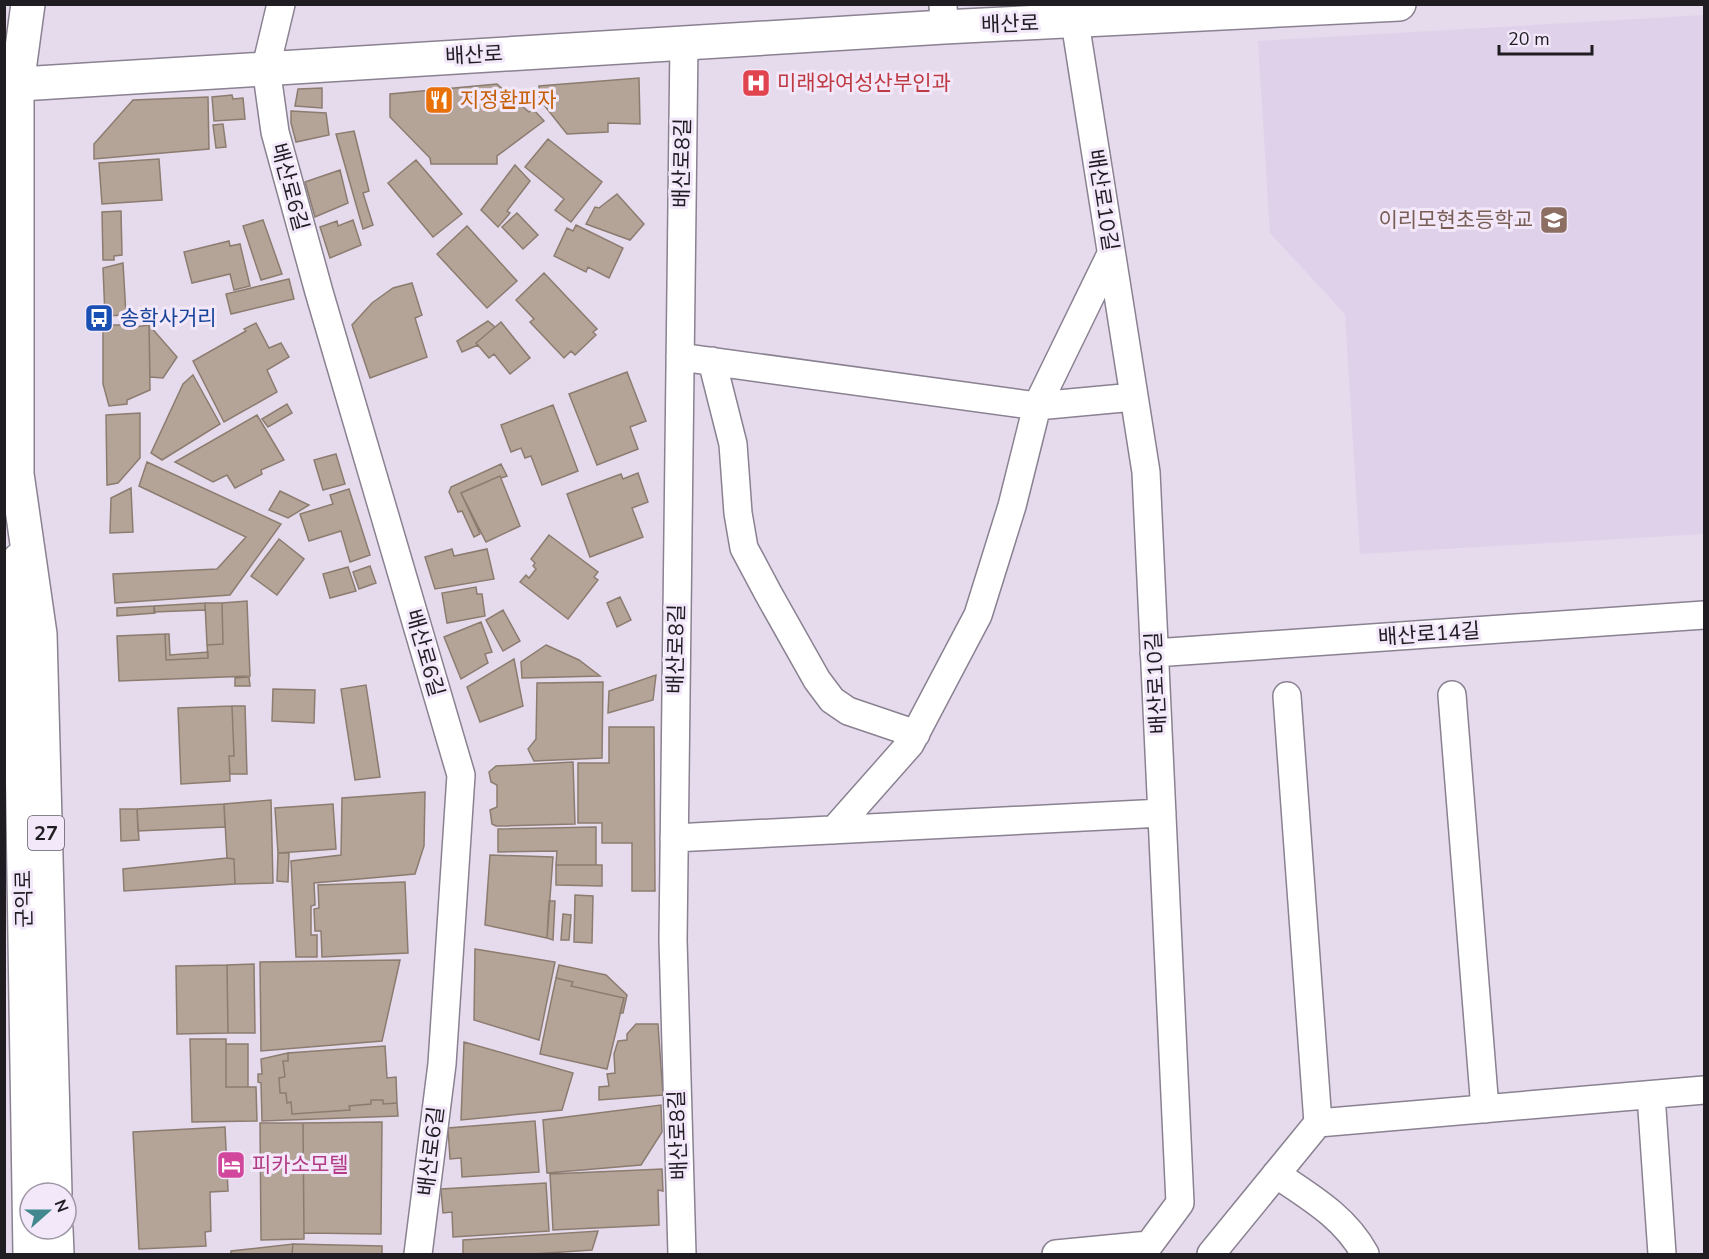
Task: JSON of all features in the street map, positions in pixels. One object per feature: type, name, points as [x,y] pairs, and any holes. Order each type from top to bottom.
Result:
[{"type":"street","name":"군익로","points":[[28,4],[11,85],[30,1254]]},
{"type":"street","points":[[266,67],[281,4]]},
{"type":"street","name":"배산로","points":[[11,85],[266,67],[684,43],[944,16],[1075,21],[1399,4]]},
{"type":"street","name":"배산로10길","points":[[1056,1254],[1149,1245],[1180,1203],[1146,472],[1075,21]]},
{"type":"street","name":"배산로8길","points":[[682,1254],[673,940],[684,43]]},
{"type":"street","name":"배산로6길","points":[[266,67],[275,132],[319,292],[460,775],[442,1064],[417,1254]]},
{"type":"street","points":[[834,830],[910,744],[978,615],[1012,506],[1037,406],[1111,254]]},
{"type":"street","points":[[680,357],[1037,406],[1134,397]]},
{"type":"street","points":[[712,361],[733,444],[738,513],[744,548],[817,680],[832,700],[848,711],[915,734]]},
{"type":"street","name":"27","points":[[17,474],[40,634],[55,1181]]},
{"type":"street","name":"배산로14길","points":[[1154,652],[1704,615]]},
{"type":"street","points":[[1452,695],[1485,1109]]},
{"type":"street","points":[[1211,1254],[1318,1123],[1287,696]]},
{"type":"street","points":[[674,838],[1162,813]]},
{"type":"street","points":[[1318,1123],[1704,1090]]},
{"type":"street","points":[[1651,1095],[1662,1254]]},
{"type":"street","points":[[1276,1174],[1329,1209],[1358,1241],[1365,1254]]},
{"type":"shaded area","points":[[1704,15],[1704,534],[1360,554],[1345,314],[1270,233],[1258,41]]},
{"type":"building","points":[[639,78],[640,124],[608,123],[608,132],[567,134],[540,100],[539,86]]},
{"type":"building","points":[[497,84],[529,112],[533,109],[544,121],[497,156],[497,164],[431,164],[430,158],[390,117],[390,94]]},
{"type":"building","points":[[322,88],[322,108],[295,106],[298,89]]},
{"type":"building","points":[[232,95],[233,99],[243,98],[245,119],[214,121],[212,97]]},
{"type":"building","points":[[208,97],[209,149],[94,159],[94,144],[133,100]]},
{"type":"building","points":[[291,111],[326,113],[329,135],[296,142],[291,123]]},
{"type":"building","points":[[223,124],[226,147],[216,148],[213,125]]},
{"type":"building","points":[[354,131],[369,191],[363,193],[373,225],[363,229],[336,134]]},
{"type":"building","points":[[548,139],[602,182],[571,222],[555,210],[564,199],[525,167]]},
{"type":"building","points":[[159,159],[162,200],[102,204],[99,163]]},
{"type":"building","points":[[416,160],[462,214],[433,237],[388,183]]},
{"type":"building","points":[[515,165],[530,181],[507,211],[510,213],[498,227],[481,210]]},
{"type":"building","points":[[340,170],[348,203],[315,217],[305,182]]},
{"type":"building","points":[[617,194],[644,224],[630,240],[586,224],[595,207],[599,208]]},
{"type":"building","points":[[121,211],[122,255],[114,256],[114,260],[103,260],[102,212]]},
{"type":"building","points":[[517,213],[538,235],[523,249],[502,227]]},
{"type":"building","points":[[263,220],[282,274],[261,280],[243,226]]},
{"type":"building","points":[[353,220],[361,245],[330,258],[320,227],[337,221],[338,226]]},
{"type":"building","points":[[576,225],[623,248],[609,278],[588,267],[586,272],[554,256],[567,228],[573,231]]},
{"type":"building","points":[[467,226],[517,281],[487,308],[437,254]]},
{"type":"building","points":[[229,241],[230,246],[240,244],[250,286],[234,290],[230,274],[192,283],[184,252]]},
{"type":"building","points":[[123,263],[126,315],[105,316],[103,268]]},
{"type":"building","points":[[544,273],[597,329],[593,332],[596,335],[575,355],[571,351],[564,358],[530,322],[534,319],[516,300]]},
{"type":"building","points":[[289,279],[294,299],[231,314],[226,294]]},
{"type":"building","points":[[412,283],[422,315],[415,318],[427,357],[370,378],[352,325],[372,303],[393,288]]},
{"type":"building","points":[[488,321],[495,327],[476,343],[478,345],[462,352],[457,341]]},
{"type":"building","points":[[501,322],[530,358],[510,374],[494,354],[489,358],[476,343]]},
{"type":"building","points":[[256,323],[269,348],[281,343],[289,357],[267,370],[277,392],[224,422],[193,361]]},
{"type":"building","points":[[103,325],[126,325],[126,328],[149,325],[150,390],[127,400],[127,404],[109,406],[103,384]]},
{"type":"building","points":[[149,325],[177,357],[163,378],[150,377]]},
{"type":"building","points":[[627,372],[646,421],[630,427],[638,449],[597,465],[569,394]]},
{"type":"building","points":[[193,375],[220,424],[162,460],[151,453],[183,384]]},
{"type":"building","points":[[287,404],[292,413],[268,427],[262,419]]},
{"type":"building","points":[[553,405],[578,471],[542,485],[531,456],[525,458],[521,448],[511,452],[501,425]]},
{"type":"building","points":[[140,413],[140,458],[118,483],[107,485],[106,415]]},
{"type":"building","points":[[257,415],[284,460],[261,470],[262,474],[235,488],[227,475],[213,482],[175,462]]},
{"type":"building","points":[[336,454],[345,484],[323,490],[314,460]]},
{"type":"building","points":[[147,462],[281,524],[230,595],[115,603],[113,574],[217,569],[246,537],[139,486]]},
{"type":"building","points":[[501,464],[507,476],[501,478],[500,476],[461,493],[480,534],[474,537],[462,511],[458,512],[449,492],[451,487]]},
{"type":"building","points":[[638,473],[648,502],[632,508],[643,537],[590,557],[567,494],[621,474],[623,479]]},
{"type":"building","points":[[500,476],[520,526],[486,542],[461,493]]},
{"type":"building","points":[[131,488],[133,532],[110,533],[111,498]]},
{"type":"building","points":[[349,489],[370,555],[350,562],[341,531],[309,541],[300,514],[333,504],[330,495]]},
{"type":"building","points":[[280,491],[309,505],[288,518],[269,510]]},
{"type":"building","points":[[549,535],[598,572],[594,577],[598,580],[568,619],[520,582],[526,575],[529,578],[536,569],[531,559]]},
{"type":"building","points":[[279,539],[304,559],[277,595],[251,576]]},
{"type":"building","points":[[452,549],[454,556],[487,549],[494,579],[435,589],[425,557]]},
{"type":"building","points":[[370,566],[376,583],[359,589],[353,572]]},
{"type":"building","points":[[348,567],[356,591],[330,598],[323,574]]},
{"type":"building","points":[[476,587],[477,594],[482,594],[485,616],[447,623],[442,593]]},
{"type":"building","points":[[620,597],[631,620],[617,627],[607,603]]},
{"type":"building","points":[[247,601],[250,676],[119,681],[117,636],[165,634],[166,660],[208,658],[207,645],[223,644],[222,603]]},
{"type":"building","points":[[205,603],[222,603],[223,644],[207,645]]},
{"type":"building","points":[[205,603],[205,610],[154,612],[154,606]]},
{"type":"building","points":[[154,606],[155,613],[117,616],[117,608]]},
{"type":"building","points":[[503,610],[520,641],[503,651],[486,620]]},
{"type":"building","points":[[481,622],[492,652],[485,654],[488,663],[461,679],[444,637]]},
{"type":"building","points":[[165,634],[169,634],[170,655],[208,652],[208,658],[166,660]]},
{"type":"building","points":[[546,645],[579,660],[600,676],[522,678],[521,662]]},
{"type":"building","points":[[514,659],[523,706],[480,722],[467,687]]},
{"type":"building","points":[[656,675],[653,700],[608,713],[609,691]]},
{"type":"building","points":[[249,677],[250,686],[235,686],[235,678]]},
{"type":"building","points":[[603,682],[602,758],[534,761],[528,749],[536,739],[537,683]]},
{"type":"building","points":[[366,685],[380,777],[355,780],[341,689]]},
{"type":"building","points":[[273,689],[315,690],[314,723],[272,721]]},
{"type":"building","points":[[232,706],[245,706],[247,774],[230,774],[229,756],[234,756]]},
{"type":"building","points":[[232,706],[234,756],[229,756],[230,781],[181,784],[178,708]]},
{"type":"building","points":[[609,727],[654,727],[655,891],[632,891],[632,843],[602,843],[602,823],[578,823],[578,763],[609,763]]},
{"type":"building","points":[[573,762],[575,824],[496,826],[492,824],[490,810],[497,807],[497,785],[491,782],[489,772],[496,766]]},
{"type":"building","points":[[425,792],[424,846],[415,874],[314,883],[315,905],[311,906],[311,935],[317,935],[317,957],[296,957],[291,861],[341,855],[342,798]]},
{"type":"building","points":[[271,800],[273,883],[235,884],[234,859],[227,858],[224,804]]},
{"type":"building","points":[[224,804],[225,827],[138,831],[137,809]]},
{"type":"building","points":[[333,804],[336,849],[278,853],[275,808]]},
{"type":"building","points":[[120,809],[137,809],[139,840],[121,841]]},
{"type":"building","points":[[596,827],[596,865],[556,865],[557,851],[498,852],[498,829]]},
{"type":"building","points":[[278,853],[289,853],[288,882],[277,881]]},
{"type":"building","points":[[490,855],[553,857],[547,938],[485,925]]},
{"type":"building","points":[[234,859],[235,884],[124,891],[123,869]]},
{"type":"building","points":[[556,865],[602,865],[602,886],[556,885]]},
{"type":"building","points":[[405,882],[408,953],[322,957],[321,931],[315,931],[314,909],[319,908],[318,885]]},
{"type":"building","points":[[575,895],[593,896],[592,943],[574,942]]},
{"type":"building","points":[[549,901],[555,901],[553,940],[547,938]]},
{"type":"building","points":[[563,914],[571,915],[569,940],[561,940]]},
{"type":"building","points":[[475,949],[555,962],[539,1040],[474,1020]]},
{"type":"building","points":[[400,960],[382,1041],[261,1051],[260,962]]},
{"type":"building","points":[[254,964],[255,1033],[228,1033],[227,965]]},
{"type":"building","points":[[227,965],[228,1033],[177,1034],[176,966]]},
{"type":"building","points":[[559,965],[606,975],[627,995],[623,1013],[620,1013],[624,998],[571,986],[573,982],[556,978]]},
{"type":"building","points":[[556,978],[573,982],[571,986],[624,998],[607,1069],[540,1054]]},
{"type":"building","points":[[636,1024],[658,1024],[663,1095],[599,1100],[599,1087],[609,1086],[607,1074],[615,1073],[614,1054],[618,1041],[627,1040],[627,1034]]},
{"type":"building","points":[[190,1039],[226,1039],[226,1087],[256,1087],[257,1121],[192,1122]]},
{"type":"building","points":[[464,1042],[573,1073],[562,1110],[461,1120]]},
{"type":"building","points":[[226,1044],[248,1044],[248,1087],[226,1087]]},
{"type":"building","points":[[385,1046],[387,1078],[396,1077],[397,1103],[383,1104],[383,1100],[371,1100],[371,1104],[349,1106],[350,1110],[292,1114],[291,1102],[287,1103],[286,1093],[280,1093],[279,1078],[285,1077],[283,1061],[288,1061],[288,1053]]},
{"type":"building","points":[[288,1053],[288,1061],[283,1061],[285,1077],[279,1078],[280,1093],[286,1093],[287,1103],[291,1102],[292,1114],[350,1110],[349,1106],[371,1104],[371,1100],[383,1100],[383,1104],[397,1103],[398,1116],[262,1121],[261,1083],[258,1082],[258,1074],[262,1074],[261,1059]]},
{"type":"building","points":[[661,1105],[662,1132],[641,1165],[547,1173],[543,1120]]},
{"type":"building","points":[[535,1121],[539,1172],[462,1177],[461,1158],[450,1159],[448,1128]]},
{"type":"building","points":[[382,1122],[381,1234],[304,1233],[303,1123]]},
{"type":"building","points":[[260,1123],[303,1123],[304,1239],[261,1240]]},
{"type":"building","points":[[225,1127],[228,1191],[210,1192],[211,1231],[205,1232],[206,1246],[139,1249],[133,1132]]},
{"type":"building","points":[[662,1169],[663,1191],[658,1190],[659,1225],[553,1230],[550,1174]]},
{"type":"building","points":[[546,1183],[549,1231],[453,1237],[452,1212],[443,1213],[441,1189]]},
{"type":"building","points":[[598,1231],[592,1250],[533,1254],[463,1254],[463,1240]]},
{"type":"building","points":[[293,1244],[292,1254],[231,1254],[231,1251]]},
{"type":"building","points":[[293,1244],[382,1246],[382,1254],[292,1254]]},
{"type":"place","name":"미래와여성산부인과","points":[[756,83]]},
{"type":"place","name":"지정환피자","points":[[439,100]]},
{"type":"place","name":"이리모현초등학교","points":[[1554,220]]},
{"type":"place","name":"송학사거리","points":[[99,318]]},
{"type":"place","name":"피카소모텔","points":[[231,1165]]}]
